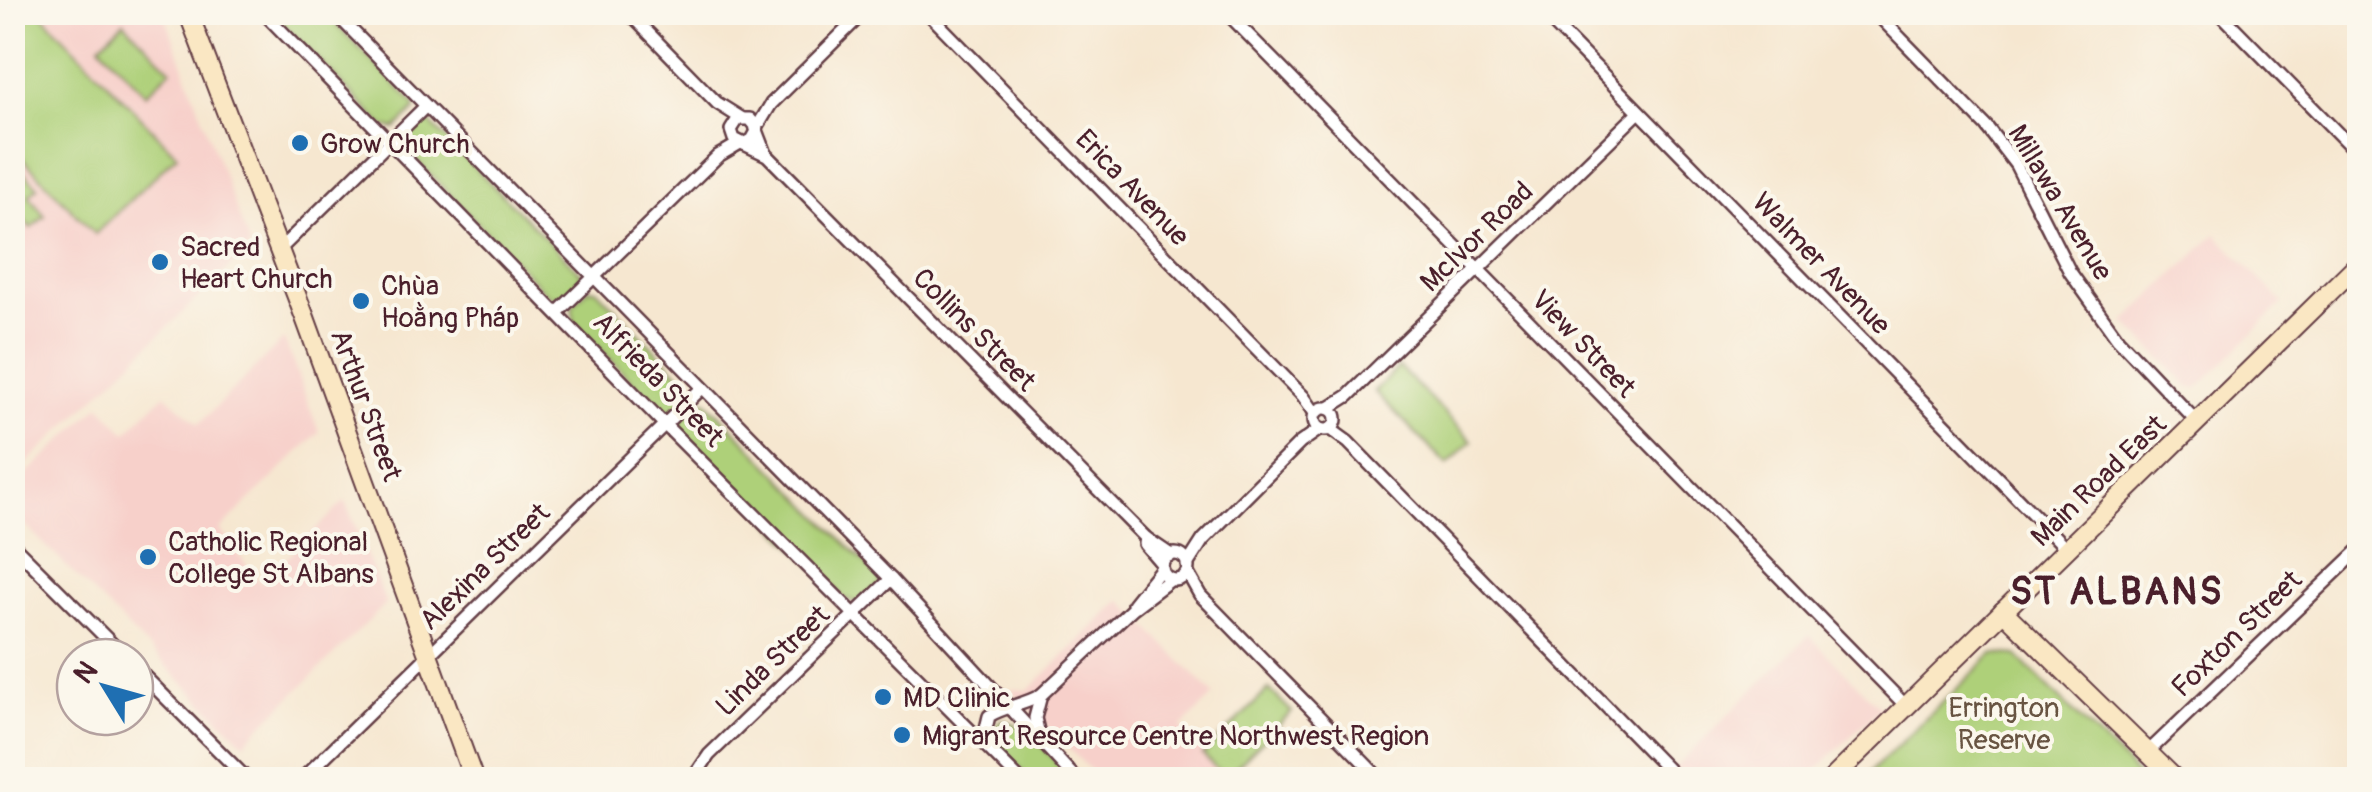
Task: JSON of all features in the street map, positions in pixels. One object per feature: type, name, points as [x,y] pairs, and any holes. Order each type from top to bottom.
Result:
[{"type":"street","name":"Arthur Street","points":[[188,12],[430,655],[470,774]]},
{"type":"street","name":"Alfrieda Street","points":[[263,12],[664,424],[1020,780]]},
{"type":"street","name":"Alfrieda Street","points":[[334,12],[891,580],[1077,780]]},
{"type":"street","points":[[628,12],[717,103],[753,122],[756,131]]},
{"type":"street","points":[[557,313],[718,156],[752,140],[771,104],[864,12]]},
{"type":"street","name":"Erica Avenue","points":[[927,12],[1678,780]]},
{"type":"street","name":"View Street","points":[[1226,12],[1906,706]]},
{"type":"street","name":"Walmer Avenue","points":[[1542,12],[2068,548]]},
{"type":"street","name":"Millawa Avenue","points":[[1875,12],[1986,126],[2016,165],[2070,272],[2118,340],[2197,422]]},
{"type":"street","points":[[2218,12],[2360,156]]},
{"type":"street","points":[[717,103],[742,143]]},
{"type":"street","points":[[718,156],[734,122],[771,104]]},
{"type":"street","points":[[278,251],[426,106]]},
{"type":"street","name":"McIvor Road","points":[[983,741],[989,716],[1041,695],[1639,112]]},
{"type":"street","name":"Collins Street","points":[[756,131],[767,154],[1381,780]]},
{"type":"street","name":"Collins Street","points":[[742,143],[767,154]]},
{"type":"street","name":"Main Road East","points":[[1831,780],[2360,262]]},
{"type":"street","name":"Alexina Street","points":[[302,780],[702,388]]},
{"type":"street","points":[[12,544],[105,637]]},
{"type":"street","name":"Foxton Street","points":[[2148,752],[2360,548]]},
{"type":"street","name":"Linda Street","points":[[692,780],[709,755],[891,580]]},
{"type":"street","points":[[2003,611],[2176,780]]},
{"type":"street","points":[[155,687],[248,780]]},
{"type":"street","points":[[1041,695],[1035,718],[1041,742]]},
{"type":"shaded area","points":[[12,13],[164,13],[250,247],[13,477]]},
{"type":"shaded area","points":[[2216,234],[2283,303],[2197,389],[2189,387],[2125,322]]},
{"type":"shaded area","name":"Catholic Regional College St Albans","points":[[284,339],[319,432],[220,530],[261,584],[345,501],[386,604],[244,743],[155,654],[155,637],[138,637],[13,513],[13,487],[100,405],[126,433],[165,394],[199,424]]},
{"type":"shaded area","points":[[1121,600],[1214,695],[1181,728],[1232,779],[1099,779],[1010,689],[1029,690]]},
{"type":"shaded area","points":[[1809,635],[1880,708],[1807,779],[1662,780]]},
{"type":"green space","points":[[40,12],[177,155],[95,234],[13,148],[13,18],[18,13]]},
{"type":"green space","points":[[272,13],[325,13],[414,103],[415,110],[396,129],[384,127]]},
{"type":"green space","points":[[124,22],[171,70],[146,94],[100,45]]},
{"type":"green space","points":[[424,117],[582,274],[575,290],[560,297],[548,295],[407,151],[402,140]]},
{"type":"green space","points":[[19,167],[38,187],[29,195],[45,216],[31,228],[13,209],[13,173]]},
{"type":"green space","points":[[589,288],[596,289],[692,387],[681,404],[662,412],[574,322],[572,306]]},
{"type":"green space","points":[[1399,367],[1472,441],[1447,465],[1374,391]]},
{"type":"green space","points":[[698,400],[706,401],[880,578],[880,585],[860,603],[845,599],[681,431],[679,418]]},
{"type":"green space","name":"Errington Reserve","points":[[1993,654],[2017,656],[2141,779],[1863,779]]},
{"type":"green space","points":[[1269,689],[1292,712],[1225,778],[1203,755]]},
{"type":"green space","points":[[1001,720],[1030,735],[1069,779],[1030,779],[993,740],[991,731]]},
{"type":"place","name":"Grow Church","points":[[300,143]]},
{"type":"place","name":"Sacred Heart Church","points":[[160,262]]},
{"type":"place","name":"Chùa Hoằng Pháp","points":[[361,301]]},
{"type":"place","name":"Catholic Regional College St Albans","points":[[148,557]]},
{"type":"place","name":"MD Clinic","points":[[883,697]]},
{"type":"place","name":"Migrant Resource Centre Northwest Region","points":[[902,735]]},
{"type":"district","name":"ST ALBANS","points":[[2117,591]]}]
